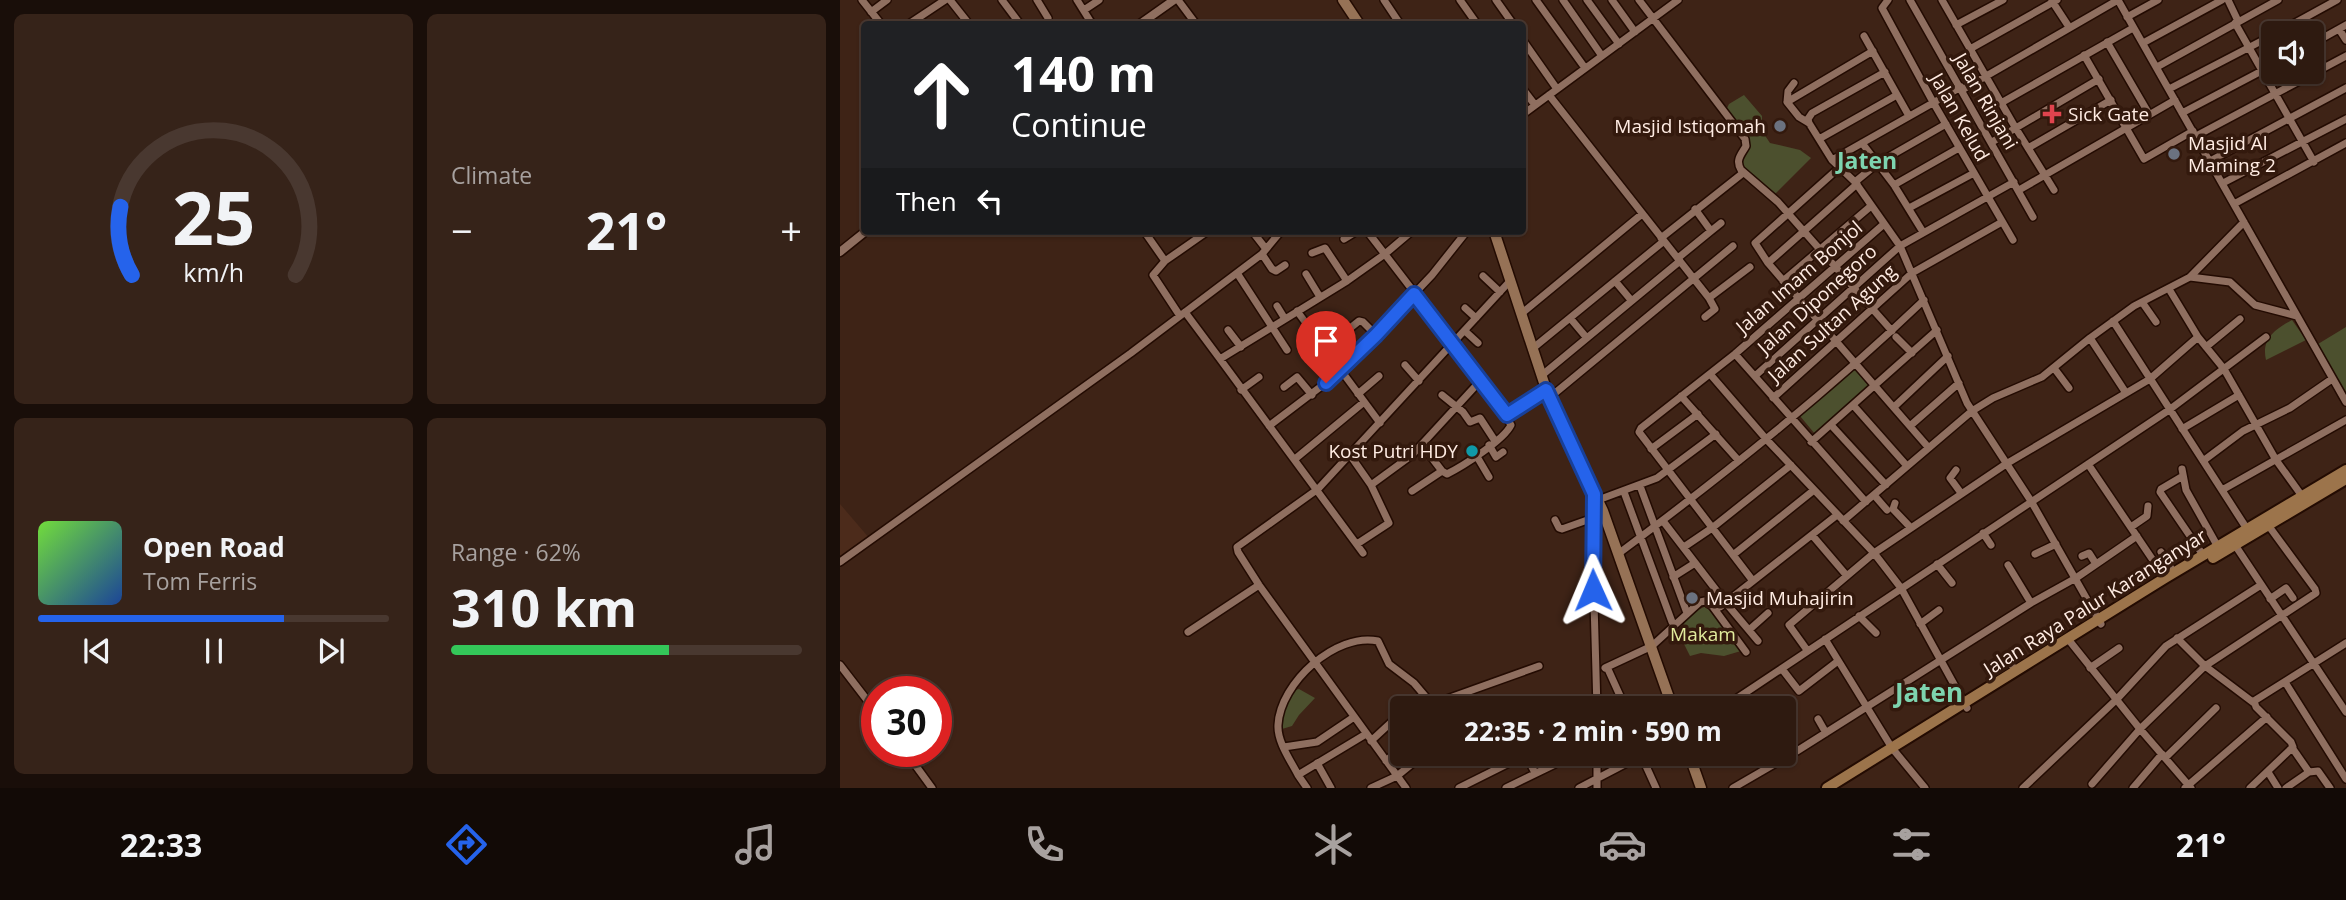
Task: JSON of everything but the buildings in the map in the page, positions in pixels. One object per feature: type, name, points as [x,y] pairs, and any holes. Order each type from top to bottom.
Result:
[{"type":"main road","points":[[1343,0],[1357,21]]},
{"type":"main road","points":[[1495,235],[1541,376],[1596,497],[1669,696]]},
{"type":"main road","name":"Jalan Raya Palur Karanganyar","points":[[1965,706],[2073,645],[2100,622],[2170,575],[2220,550],[2235,546],[2249,532],[2346,470]]},
{"type":"main road","name":"Jalan Raya Palur Karanganyar","points":[[2249,532],[2268,525],[2346,479]]},
{"type":"main road","name":"Jalan Raya Palur Karanganyar","points":[[2100,622],[2205,558]]},
{"type":"main road","name":"Jalan Raya Palur Karanganyar","points":[[1839,788],[1897,754],[2016,671],[2073,645]]},
{"type":"main road","name":"Jalan Raya Palur Karanganyar","points":[[1827,788],[1897,754]]},
{"type":"main road","points":[[1693,766],[1701,788]]},
{"type":"street","points":[[862,0],[878,21]]},
{"type":"street","points":[[871,12],[887,0]]},
{"type":"street","points":[[914,21],[947,0],[963,21]]},
{"type":"street","points":[[1002,0],[1018,21]]},
{"type":"street","points":[[1037,0],[1048,18]]},
{"type":"street","points":[[1077,0],[1090,21]]},
{"type":"street","points":[[1084,10],[1099,0]]},
{"type":"street","points":[[1144,21],[1176,0],[1194,21]]},
{"type":"street","points":[[1384,0],[1398,21]]},
{"type":"street","points":[[1460,0],[1475,21]]},
{"type":"street","points":[[1496,0],[1511,21]]},
{"type":"street","points":[[1536,0],[1586,68]]},
{"type":"street","points":[[1563,0],[1602,56]]},
{"type":"street","points":[[1587,0],[1619,44]]},
{"type":"street","points":[[1612,0],[1634,32]]},
{"type":"street","points":[[1639,0],[1745,139],[1746,146],[1738,159],[1743,173],[1778,202],[1912,352]]},
{"type":"street","points":[[1526,112],[1652,19],[1667,3],[1678,0]]},
{"type":"street","name":"Jalan Kelud","points":[[1888,0],[1882,8],[2013,240]]},
{"type":"street","name":"Jalan Rinjani","points":[[1910,0],[2033,217]]},
{"type":"street","points":[[1956,25],[2003,0]]},
{"type":"street","points":[[1832,160],[1933,102],[1986,77],[2118,0],[2346,402]]},
{"type":"street","points":[[2127,17],[2158,0]]},
{"type":"street","points":[[2143,43],[2222,0]]},
{"type":"street","points":[[2182,113],[2261,71],[2228,0]]},
{"type":"street","points":[[2157,67],[2278,0]]},
{"type":"street","points":[[2296,21],[2326,3],[2337,0]]},
{"type":"street","points":[[1946,1],[1970,50],[2054,190]]},
{"type":"street","points":[[1970,50],[2054,1],[2069,27]]},
{"type":"street","points":[[2324,37],[2343,27],[2346,40]]},
{"type":"street","points":[[2001,103],[2133,28]]},
{"type":"street","points":[[1864,36],[1909,116]]},
{"type":"street","points":[[2108,42],[2149,114]]},
{"type":"street","points":[[2169,89],[2261,42]]},
{"type":"street","points":[[1526,44],[1557,89]]},
{"type":"street","points":[[1787,102],[1873,51]]},
{"type":"street","points":[[2084,55],[2144,159],[2275,95],[2346,56]]},
{"type":"street","points":[[1809,123],[1808,119],[1812,113],[1885,72]]},
{"type":"street","points":[[1992,142],[2099,79]]},
{"type":"street","points":[[1794,83],[1788,92],[1787,102],[1799,117],[1809,123],[1832,160],[1856,183],[1900,246],[1972,411],[2031,501],[2100,622]]},
{"type":"street","points":[[2269,84],[2314,162]]},
{"type":"street","points":[[2210,160],[2346,88]]},
{"type":"street","points":[[1526,93],[1535,105]]},
{"type":"street","points":[[1549,95],[1709,298],[1715,309],[1705,317]]},
{"type":"street","points":[[1819,139],[1897,95]]},
{"type":"street","points":[[2028,148],[2111,100]]},
{"type":"street","points":[[2019,190],[2175,100]]},
{"type":"street","points":[[2223,184],[2346,119]]},
{"type":"street","points":[[1768,263],[1878,163],[1946,124]]},
{"type":"street","points":[[1862,143],[1894,185],[1923,232]]},
{"type":"street","points":[[2234,204],[2346,144]]},
{"type":"street","points":[[1894,185],[1959,148]]},
{"type":"street","points":[[1840,167],[1755,242],[1798,300],[1928,447]]},
{"type":"street","points":[[1532,349],[1615,281],[1695,209],[1743,173]]},
{"type":"street","points":[[1909,208],[1974,173]]},
{"type":"street","name":"Jalan Diponegoro","points":[[1755,376],[1900,246],[1989,198],[2014,181]]},
{"type":"street","points":[[1783,281],[1871,206]]},
{"type":"street","points":[[1695,209],[1711,231]]},
{"type":"street","points":[[1521,314],[1642,214]]},
{"type":"street","name":"Jalan Sultan Agung","points":[[1773,398],[1912,273],[2002,222]]},
{"type":"street","points":[[1596,670],[1652,646],[1703,601],[1718,608],[1726,603],[1812,535],[1866,502],[1972,411],[1993,398],[2033,382],[2113,321],[2142,302],[2190,277],[2244,222]]},
{"type":"street","points":[[1541,376],[1721,223]]},
{"type":"street","name":"Jalan Imam Bonjol","points":[[1651,449],[1641,435],[1641,428],[1735,354],[1884,224]]},
{"type":"street","points":[[840,252],[861,235]]},
{"type":"street","points":[[1147,235],[1165,261]]},
{"type":"street","points":[[1202,235],[1165,261],[1154,271],[1153,277],[1220,359],[1363,553]]},
{"type":"street","points":[[1254,235],[1272,269],[1276,271],[1285,265]]},
{"type":"street","points":[[840,562],[1237,273],[1264,251],[1278,235]]},
{"type":"street","points":[[1344,239],[1350,235]]},
{"type":"street","points":[[1370,235],[1507,415],[1511,427],[1450,472],[1442,471],[1412,491]]},
{"type":"street","points":[[1220,359],[1347,281],[1385,254],[1401,235]]},
{"type":"street","points":[[1269,426],[1340,372],[1414,294],[1464,235]]},
{"type":"street","points":[[1507,415],[1548,394],[1733,246]]},
{"type":"street","points":[[1311,253],[1325,248],[1347,281]]},
{"type":"street","points":[[1709,298],[1750,267]]},
{"type":"street","points":[[1237,273],[1287,350]]},
{"type":"street","points":[[1306,274],[1320,297]]},
{"type":"street","points":[[1483,276],[1500,292]]},
{"type":"street","points":[[2190,277],[2230,282],[2255,305],[2297,316]]},
{"type":"street","points":[[1406,788],[1259,585],[1238,552],[1238,545],[1318,489],[1510,281]]},
{"type":"street","points":[[1615,281],[1632,300]]},
{"type":"street","points":[[2169,289],[2198,337],[2224,369],[2276,460],[2302,496]]},
{"type":"street","points":[[1618,554],[1767,440],[1894,334],[1924,300]]},
{"type":"street","points":[[2142,302],[2156,322]]},
{"type":"street","points":[[1277,306],[1285,319]]},
{"type":"street","points":[[1465,308],[1476,318]]},
{"type":"street","points":[[1297,311],[1380,423]]},
{"type":"street","points":[[1570,318],[1586,337]]},
{"type":"street","points":[[2206,347],[2240,318]]},
{"type":"street","points":[[1343,323],[1349,329],[1359,321],[1363,322],[1376,335]]},
{"type":"street","points":[[2113,321],[2249,532]]},
{"type":"street","points":[[1228,330],[1241,347]]},
{"type":"street","points":[[1811,442],[1937,330]]},
{"type":"street","points":[[1465,331],[1478,343]]},
{"type":"street","points":[[1807,650],[1789,625],[1874,553],[2006,464],[2150,379],[2198,337]]},
{"type":"street","points":[[1741,696],[2169,410],[2266,337]]},
{"type":"street","points":[[2090,338],[2126,393]]},
{"type":"street","points":[[1735,354],[1866,502]]},
{"type":"street","points":[[1894,407],[1948,356]]},
{"type":"street","points":[[1405,365],[1419,381]]},
{"type":"street","points":[[2054,368],[2069,388]]},
{"type":"street","points":[[1710,374],[1767,440],[1874,553],[1900,588],[1965,706]]},
{"type":"street","points":[[1358,394],[1378,376]]},
{"type":"street","points":[[1241,390],[1259,377]]},
{"type":"street","points":[[1284,387],[1297,377],[1312,395]]},
{"type":"street","points":[[2203,461],[2244,431],[2290,408],[2332,379]]},
{"type":"street","points":[[1371,485],[1408,459],[1481,380]]},
{"type":"street","points":[[1910,426],[1959,383]]},
{"type":"street","points":[[1443,395],[1472,422],[1480,418],[1496,457],[1503,453]]},
{"type":"street","points":[[2182,429],[2239,395]]},
{"type":"street","points":[[1681,396],[1740,461]]},
{"type":"street","points":[[1295,459],[1364,402]]},
{"type":"street","points":[[1853,405],[1907,466]]},
{"type":"street","points":[[1698,414],[1651,449],[1753,581]]},
{"type":"street","points":[[2222,490],[2346,420]]},
{"type":"street","points":[[1831,425],[1886,485]]},
{"type":"street","points":[[1597,696],[1593,518],[1596,497],[1625,492],[1640,486],[1668,471],[1716,434]]},
{"type":"street","points":[[1422,444],[1442,471]]},
{"type":"street","points":[[1350,455],[1371,485],[1389,523],[1357,544]]},
{"type":"street","points":[[1476,455],[1489,477]]},
{"type":"street","points":[[2088,464],[2137,536],[2170,575]]},
{"type":"street","points":[[1684,547],[1791,465]]},
{"type":"street","points":[[1956,470],[1950,478],[1961,493]]},
{"type":"street","points":[[2205,558],[2160,492],[2183,473],[2186,490],[2220,550]]},
{"type":"street","points":[[1640,486],[1688,613]]},
{"type":"street","points":[[1733,555],[1814,490]]},
{"type":"street","points":[[1625,492],[1672,622]]},
{"type":"street","points":[[1874,495],[1887,510]]},
{"type":"street","points":[[1895,503],[1893,509],[1910,528]]},
{"type":"street","points":[[2131,527],[2147,516],[2148,506]]},
{"type":"street","points":[[1555,520],[1562,529],[1593,518]]},
{"type":"street","points":[[1663,521],[1758,641]]},
{"type":"street","points":[[2092,784],[2140,729],[2205,666],[2316,591],[2268,525]]},
{"type":"street","points":[[1983,533],[1991,545]]},
{"type":"street","points":[[1812,535],[1847,576]]},
{"type":"street","points":[[1733,788],[1826,733],[2031,603],[2076,578],[2137,536]]},
{"type":"street","points":[[2035,554],[2056,544]]},
{"type":"street","points":[[2235,546],[2346,712]]},
{"type":"street","points":[[2161,552],[2170,575]]},
{"type":"street","points":[[2081,556],[2089,553],[2096,564]]},
{"type":"street","points":[[1673,577],[1695,563]]},
{"type":"street","points":[[1937,564],[1952,583]]},
{"type":"street","points":[[2008,565],[2031,603]]},
{"type":"street","points":[[1188,632],[1259,585]]},
{"type":"street","points":[[2023,788],[2117,699],[2166,646],[2261,585]]},
{"type":"street","points":[[2270,599],[2286,588],[2292,598]]},
{"type":"street","points":[[1712,606],[1746,652]]},
{"type":"street","points":[[1920,624],[1939,610]]},
{"type":"street","points":[[1749,630],[1768,613]]},
{"type":"street","points":[[1859,616],[1875,633]]},
{"type":"street","points":[[2177,638],[2205,666],[2254,703],[2291,742],[2309,772]]},
{"type":"street","points":[[1825,639],[1897,754],[1925,788]]},
{"type":"street","points":[[1307,788],[1284,747],[1278,728],[1283,703],[1295,684],[1315,662],[1353,641],[1378,641],[1385,659],[1425,696]]},
{"type":"street","points":[[2073,645],[2188,787],[2267,717]]},
{"type":"street","points":[[2254,703],[2345,646]]},
{"type":"street","points":[[2090,668],[2119,648]]},
{"type":"street","points":[[2008,660],[2016,671]]},
{"type":"street","points":[[1782,669],[1799,691],[1838,662]]},
{"type":"street","points":[[840,665],[861,692]]},
{"type":"street","points":[[1463,696],[1539,666]]},
{"type":"street","points":[[1607,667],[1620,696]]},
{"type":"street","points":[[2285,682],[2346,779],[2331,788],[2318,771],[2309,772],[2286,788]]},
{"type":"street","points":[[2133,788],[2163,756],[2216,708]]},
{"type":"street","points":[[1284,747],[1317,742],[1354,717]]},
{"type":"street","points":[[1818,719],[1826,733]]},
{"type":"street","points":[[1298,775],[1369,737],[1390,722]]},
{"type":"street","points":[[2250,788],[2293,749]]},
{"type":"street","points":[[1386,761],[1390,758]]},
{"type":"street","points":[[1317,763],[1331,788]]},
{"type":"street","points":[[1371,788],[1398,776],[1410,766]]},
{"type":"street","points":[[1459,788],[1502,766]]},
{"type":"street","points":[[1532,766],[1535,773]]},
{"type":"street","points":[[1506,788],[1551,766]]},
{"type":"street","points":[[1597,766],[1597,784]]},
{"type":"street","points":[[1579,788],[1597,784],[1625,766]]},
{"type":"street","points":[[1647,766],[1656,788]]},
{"type":"street","points":[[917,767],[932,788]]},
{"type":"street","points":[[2268,772],[2278,788]]},
{"type":"shaded area","points":[[840,504],[870,539],[840,561]]},
{"type":"green space","points":[[1744,95],[1762,116],[1762,131],[1770,143],[1800,150],[1811,158],[1774,195],[1745,171],[1742,165],[1749,143],[1726,110],[1729,104]]},
{"type":"green space","points":[[2292,320],[2306,340],[2266,360],[2268,340],[2280,327]]},
{"type":"green space","points":[[2346,327],[2346,395],[2318,344]]},
{"type":"green space","points":[[1855,369],[1870,386],[1815,434],[1800,416]]},
{"type":"green space","name":"Makam","points":[[1706,606],[1741,651],[1724,656],[1701,653],[1690,656],[1678,632],[1692,613]]},
{"type":"green space","points":[[1299,689],[1315,698],[1292,726],[1282,729],[1280,726],[1286,701]]},
{"type":"place","name":"Sick Gate","points":[[2052,114]]},
{"type":"place","name":"Masjid Istiqomah","points":[[1780,126]]},
{"type":"place","name":"Masjid Al Maming 2","points":[[2174,154]]},
{"type":"place","name":"Kost Putri HDY","points":[[1472,451]]},
{"type":"place","name":"Masjid Muhajirin","points":[[1692,598]]},
{"type":"district","name":"Jaten","points":[[1867,161]]},
{"type":"district","name":"Jaten","points":[[1929,693]]},
{"type":"route","points":[[1326,383],[1340,372],[1414,294],[1507,415],[1546,390],[1594,494],[1593,590]]}]
